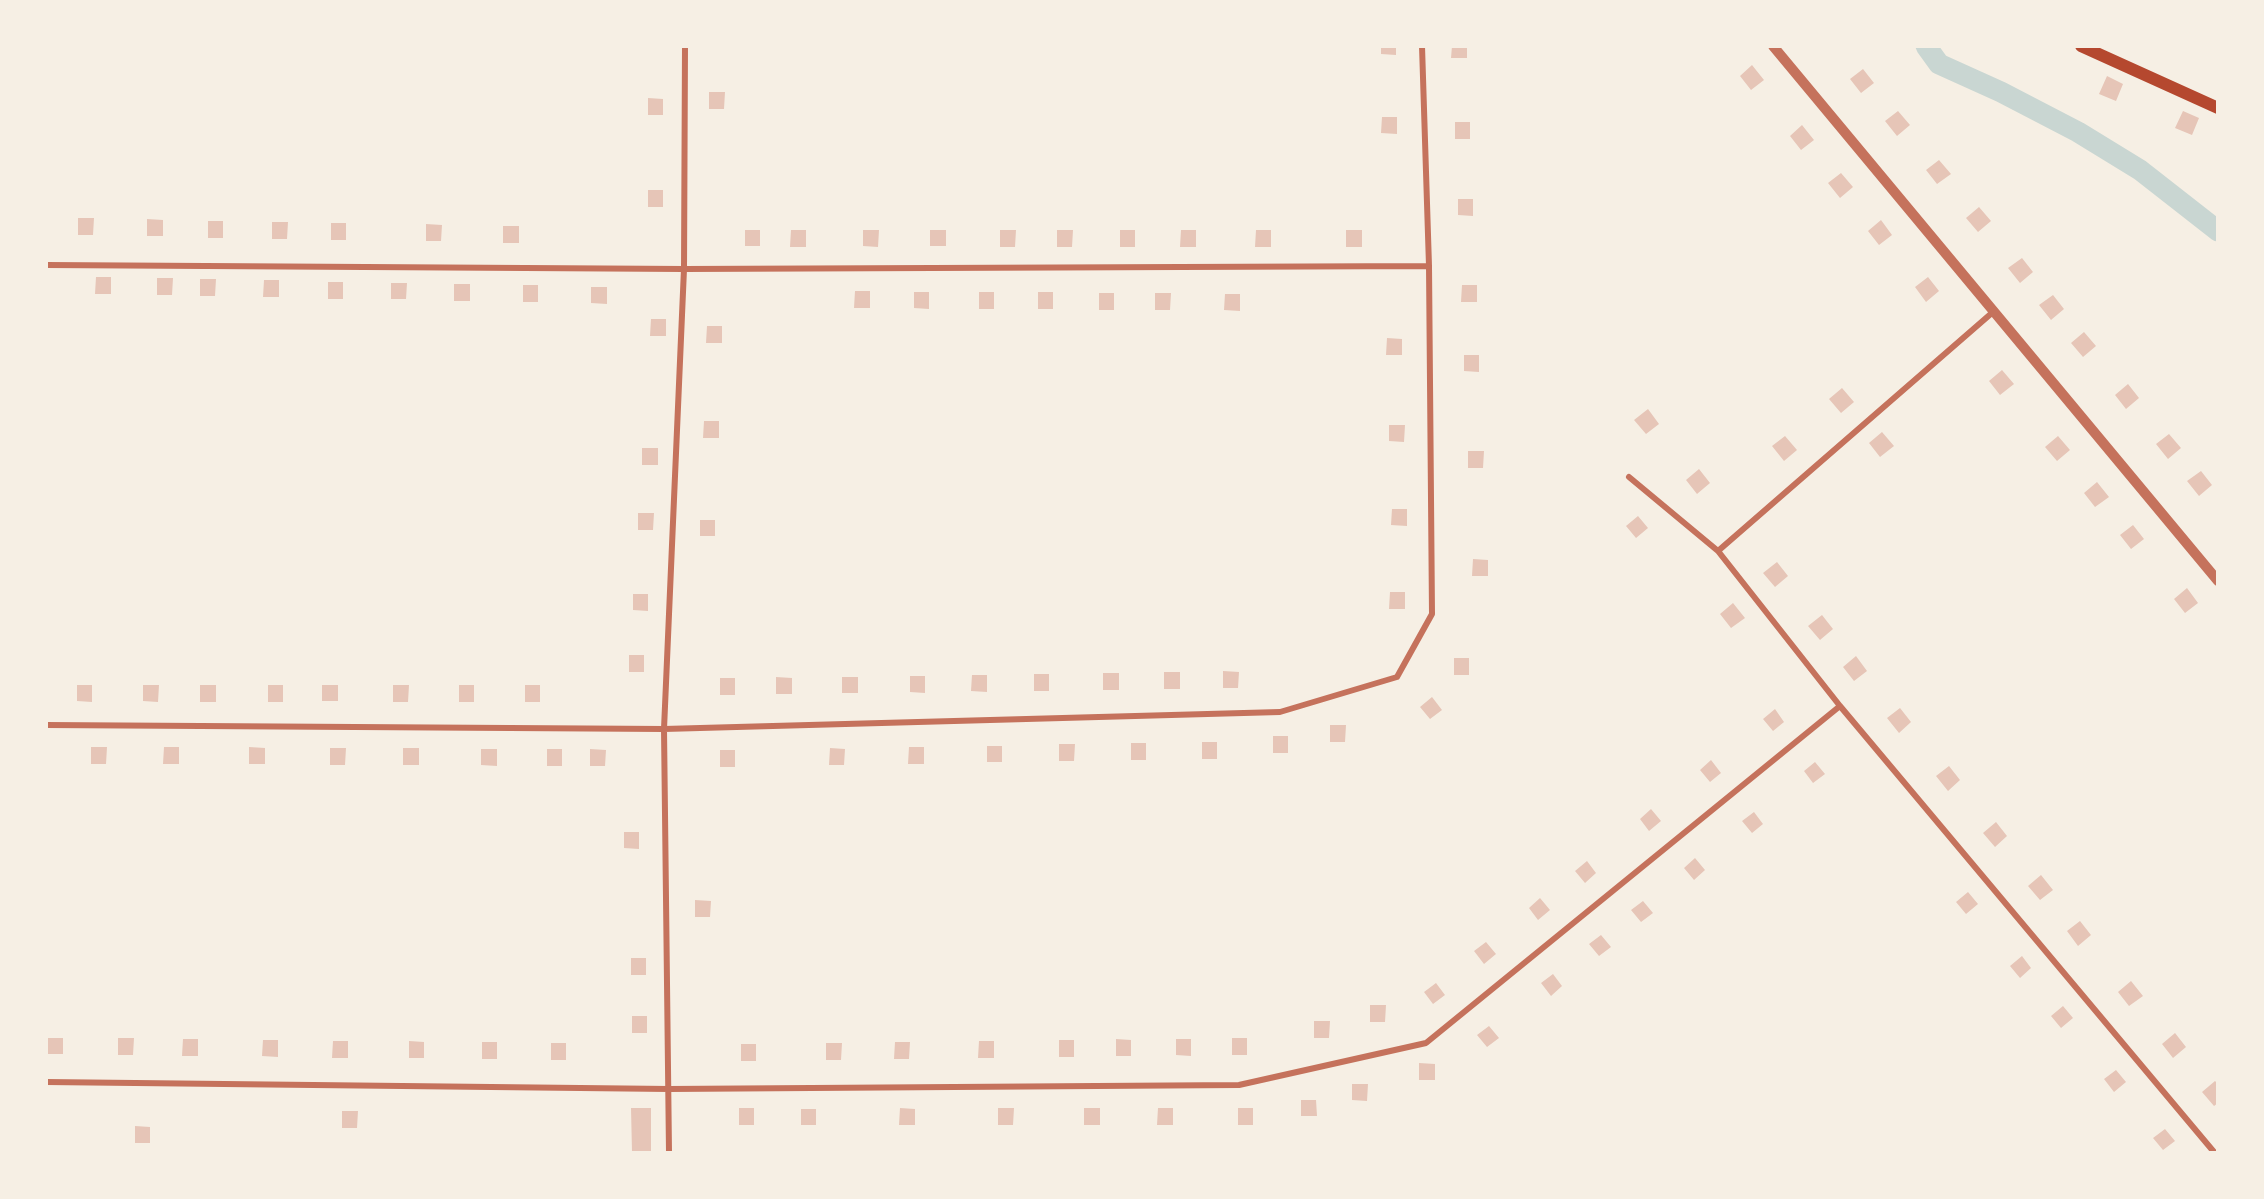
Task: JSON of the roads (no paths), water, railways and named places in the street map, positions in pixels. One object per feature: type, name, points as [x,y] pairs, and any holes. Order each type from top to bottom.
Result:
[{"type":"main road","points":[[2081,46],[2217,108]]},
{"type":"street","points":[[669,1152],[664,729],[684,269],[685,46]]},
{"type":"street","points":[[46,725],[664,729],[1280,712],[1397,677],[1432,614],[1429,266],[1422,46]]},
{"type":"street","points":[[1773,46],[2217,581]]},
{"type":"street","points":[[46,266],[684,269],[1429,266]]},
{"type":"street","points":[[1718,551],[1993,312]]},
{"type":"street","points":[[1629,477],[1718,551],[1840,706],[2214,1152]]},
{"type":"street","points":[[46,1082],[669,1089],[1239,1085],[1426,1043],[1840,706]]},
{"type":"waterway","points":[[1926,46],[1939,64],[2001,92],[2078,132],[2140,170],[2218,231]]}]
